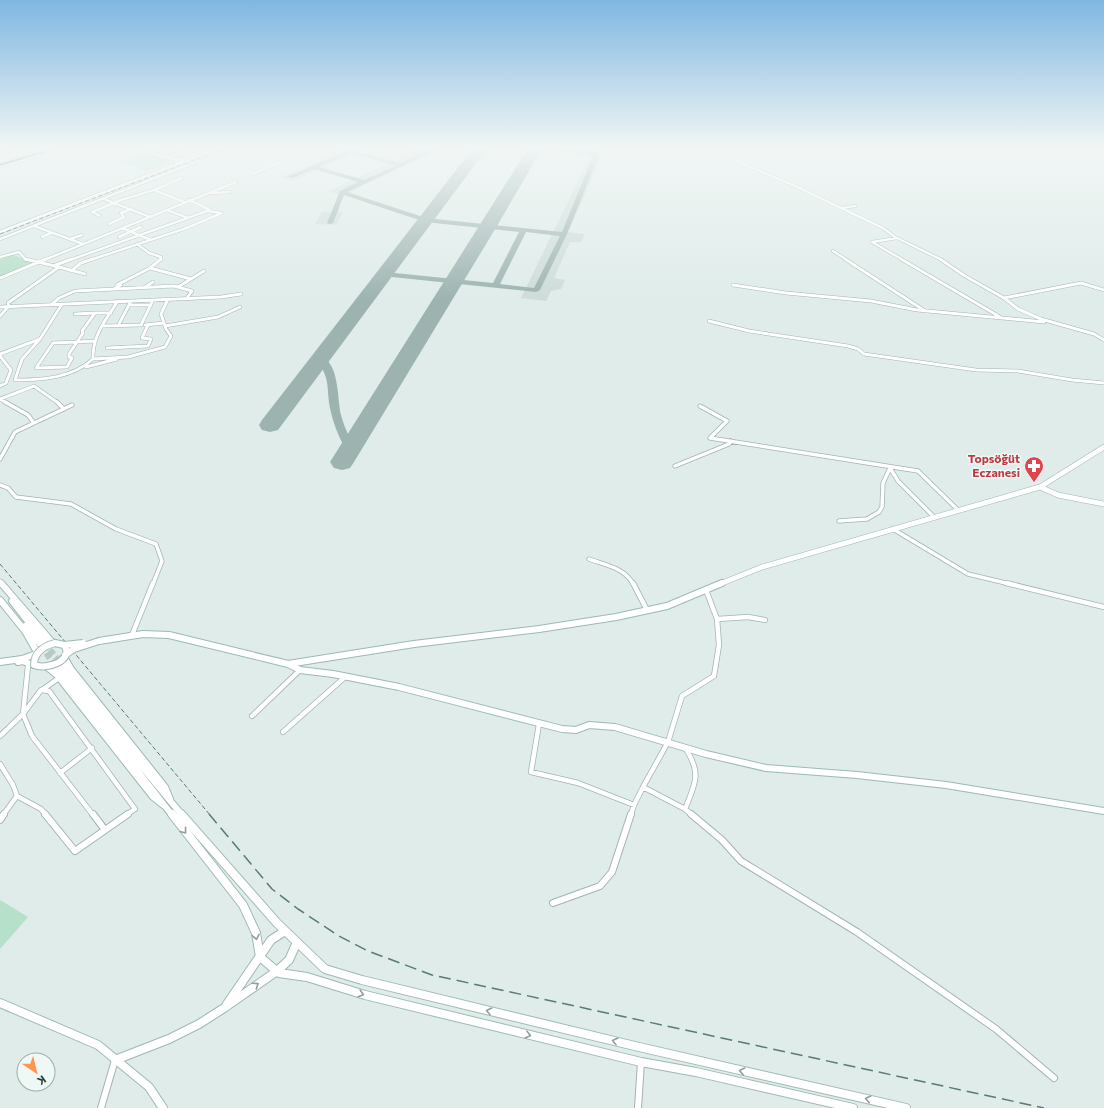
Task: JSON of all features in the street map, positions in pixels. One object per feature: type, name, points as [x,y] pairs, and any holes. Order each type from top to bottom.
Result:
[{"type":"street","points":[[0,231],[87,199]]},
{"type":"street","points":[[0,239],[104,199],[150,217]]},
{"type":"street","points":[[100,216],[92,212],[125,199]]},
{"type":"street","points":[[176,199],[184,202]]},
{"type":"street","points":[[0,278],[193,199]]},
{"type":"street","points":[[822,199],[883,228],[897,238],[934,255],[965,276],[1004,298],[1018,309],[1052,322],[1094,334],[1104,340]]},
{"type":"street","points":[[189,200],[209,208],[208,211]]},
{"type":"street","points":[[842,208],[855,206]]},
{"type":"street","points":[[122,214],[131,209]]},
{"type":"street","points":[[167,210],[188,218]]},
{"type":"street","points":[[53,266],[208,211],[222,213],[151,240],[81,263],[71,270]]},
{"type":"street","points":[[118,212],[122,214]]},
{"type":"street","points":[[109,224],[116,223],[124,217],[122,214]]},
{"type":"street","points":[[34,226],[83,244]]},
{"type":"street","points":[[123,227],[130,232],[151,240]]},
{"type":"street","points":[[119,236],[142,227]]},
{"type":"street","points":[[42,237],[52,233]]},
{"type":"street","points":[[70,239],[82,235]]},
{"type":"street","points":[[897,238],[872,242],[1002,318]]},
{"type":"street","points":[[113,289],[121,285],[117,285],[150,268],[161,260],[161,257],[150,253],[137,244]]},
{"type":"street","points":[[832,251],[925,311]]},
{"type":"street","points":[[0,257],[10,253],[19,252],[26,260],[85,274]]},
{"type":"street","points":[[0,316],[8,306],[8,303],[59,267]]},
{"type":"street","points":[[150,268],[191,279]]},
{"type":"street","points":[[178,287],[204,271]]},
{"type":"street","points":[[144,288],[153,282]]},
{"type":"street","points":[[1004,298],[1081,283],[1104,290]]},
{"type":"street","points":[[733,285],[786,293],[871,301],[925,311],[1052,322]]},
{"type":"street","points":[[52,304],[59,298],[75,291],[153,287],[178,287],[192,291],[187,298]]},
{"type":"street","points":[[145,291],[153,287]]},
{"type":"street","points":[[0,306],[221,297],[241,294]]},
{"type":"street","points":[[62,304],[40,339],[22,359],[15,380],[46,379],[165,346],[171,336],[164,324],[161,314],[168,299]]},
{"type":"street","points":[[140,326],[153,300]]},
{"type":"street","points":[[86,367],[93,358],[92,351],[95,341],[118,301]]},
{"type":"street","points":[[118,326],[132,301]]},
{"type":"street","points":[[129,305],[151,305]]},
{"type":"street","points":[[103,326],[140,326],[218,317],[240,307]]},
{"type":"street","points":[[95,313],[82,331],[77,342],[69,354],[69,357],[72,358],[67,366],[36,368],[53,344],[77,342],[95,341]]},
{"type":"street","points":[[75,314],[111,313]]},
{"type":"street","points":[[708,321],[776,336],[848,346],[858,349],[864,354],[976,370],[1018,370],[1072,380],[1104,383]]},
{"type":"street","points":[[107,348],[148,346],[151,339],[142,338],[148,325]]},
{"type":"street","points":[[0,386],[6,383],[11,370],[0,355],[40,339]]},
{"type":"street","points":[[93,358],[128,357]]},
{"type":"street","points":[[34,423],[28,415],[0,398],[34,386],[52,397],[64,409]]},
{"type":"street","points":[[0,459],[15,432],[72,405]]},
{"type":"street","points":[[700,406],[727,421],[710,438],[829,456],[890,468],[918,471],[958,510]]},
{"type":"street","points":[[675,466],[729,444],[731,441]]},
{"type":"street","points":[[288,664],[414,644],[539,629],[616,617],[667,606],[762,567],[1040,487],[1104,447]]},
{"type":"street","points":[[890,468],[898,481],[934,517]]},
{"type":"street","points":[[839,521],[867,519],[879,512],[882,507],[884,483],[890,468]]},
{"type":"street","points":[[0,485],[8,488],[16,497],[71,504],[116,528],[156,544],[162,561],[132,635]]},
{"type":"street","points":[[1040,487],[1058,495],[1104,504]]},
{"type":"street","points":[[892,529],[968,574],[1104,606]]},
{"type":"street","points":[[589,559],[621,571],[630,578],[647,610]]},
{"type":"street","points":[[0,582],[46,635],[55,643]]},
{"type":"street","points":[[0,585],[42,643],[0,594]]},
{"type":"street","points":[[553,903],[600,886],[612,872],[634,805],[668,742],[682,696],[714,676],[720,645],[717,619],[706,590]]},
{"type":"street","points":[[0,600],[25,631],[37,653]]},
{"type":"street","points":[[717,619],[748,617],[765,620]]},
{"type":"street","points":[[105,830],[32,736],[23,714],[31,665],[37,653],[44,646],[55,643],[64,645],[99,641],[132,635],[168,635],[288,664],[300,670],[396,687],[539,724],[576,730],[589,725],[615,727],[766,768],[858,775],[946,785],[1104,811]]},
{"type":"street","points":[[0,736],[23,714],[74,649],[99,641]]},
{"type":"street","points":[[60,666],[66,648],[64,645]]},
{"type":"street","points":[[0,664],[22,659],[37,653]]},
{"type":"street","points":[[0,664],[22,661],[37,667],[47,668],[60,666]]},
{"type":"street","points":[[47,668],[57,663],[60,666],[71,669],[166,787],[170,806],[285,931],[325,969],[362,980],[639,1047],[906,1108]]},
{"type":"street","points":[[60,666],[170,806],[243,905],[256,933],[260,957],[279,973],[307,977],[365,995],[641,1062],[696,1072],[853,1108]]},
{"type":"street","points":[[252,716],[300,670]]},
{"type":"street","points":[[283,732],[345,677]]},
{"type":"street","points":[[0,764],[14,785],[17,796],[41,809],[75,851],[134,808],[92,748],[49,691],[41,690]]},
{"type":"street","points":[[539,724],[531,772],[578,783],[634,805]]},
{"type":"street","points":[[685,747],[697,767],[697,778],[685,809]]},
{"type":"street","points":[[60,773],[92,748]]},
{"type":"street","points":[[643,787],[685,809],[722,840],[741,861],[857,932],[996,1029],[1054,1078]]},
{"type":"street","points":[[0,820],[17,796]]},
{"type":"street","points":[[224,1008],[271,940],[285,931]]},
{"type":"street","points":[[115,1060],[169,1039],[199,1024],[224,1008],[289,960],[297,942]]},
{"type":"street","points":[[0,1003],[98,1044],[115,1060],[149,1087],[163,1108]]},
{"type":"street","points":[[101,1108],[115,1060]]},
{"type":"street","points":[[638,1108],[641,1062]]},
{"type":"shaded area","points":[[569,199],[583,199],[568,232],[585,234],[581,242],[570,242],[554,278],[565,280],[561,289],[551,291],[546,301],[521,298]]},
{"type":"shaded area","points":[[322,212],[343,212],[336,225],[315,224]]},
{"type":"green space","points":[[11,254],[35,263],[0,277],[0,260]]},
{"type":"green space","points":[[0,900],[28,917],[0,949]]},
{"type":"taxiway","points":[[330,223],[339,199]]},
{"type":"taxiway","points":[[362,199],[425,220],[524,230]]},
{"type":"taxiway","points":[[564,234],[578,199]]},
{"type":"taxiway","points":[[495,286],[524,230]]},
{"type":"taxiway","points":[[524,230],[564,234]]},
{"type":"taxiway","points":[[495,286],[536,290],[564,234]]},
{"type":"taxiway","points":[[385,274],[495,286]]},
{"type":"taxiway","points":[[320,359],[330,374],[336,414],[350,449]]},
{"type":"runway","points":[[270,425],[442,199]]},
{"type":"runway","points":[[342,462],[505,199]]},
{"type":"tunnel","points":[[44,643],[62,664]]},
{"type":"tunnel","points":[[41,646],[56,667]]},
{"type":"railway","points":[[0,234],[92,199]]},
{"type":"railway","points":[[0,564],[210,815]]},
{"type":"railway","points":[[209,814],[272,889],[298,909],[339,936],[368,951],[432,975],[1044,1108]]},
{"type":"place","name":"Topsöğüt Eczanesi","points":[[1034,483]]}]
